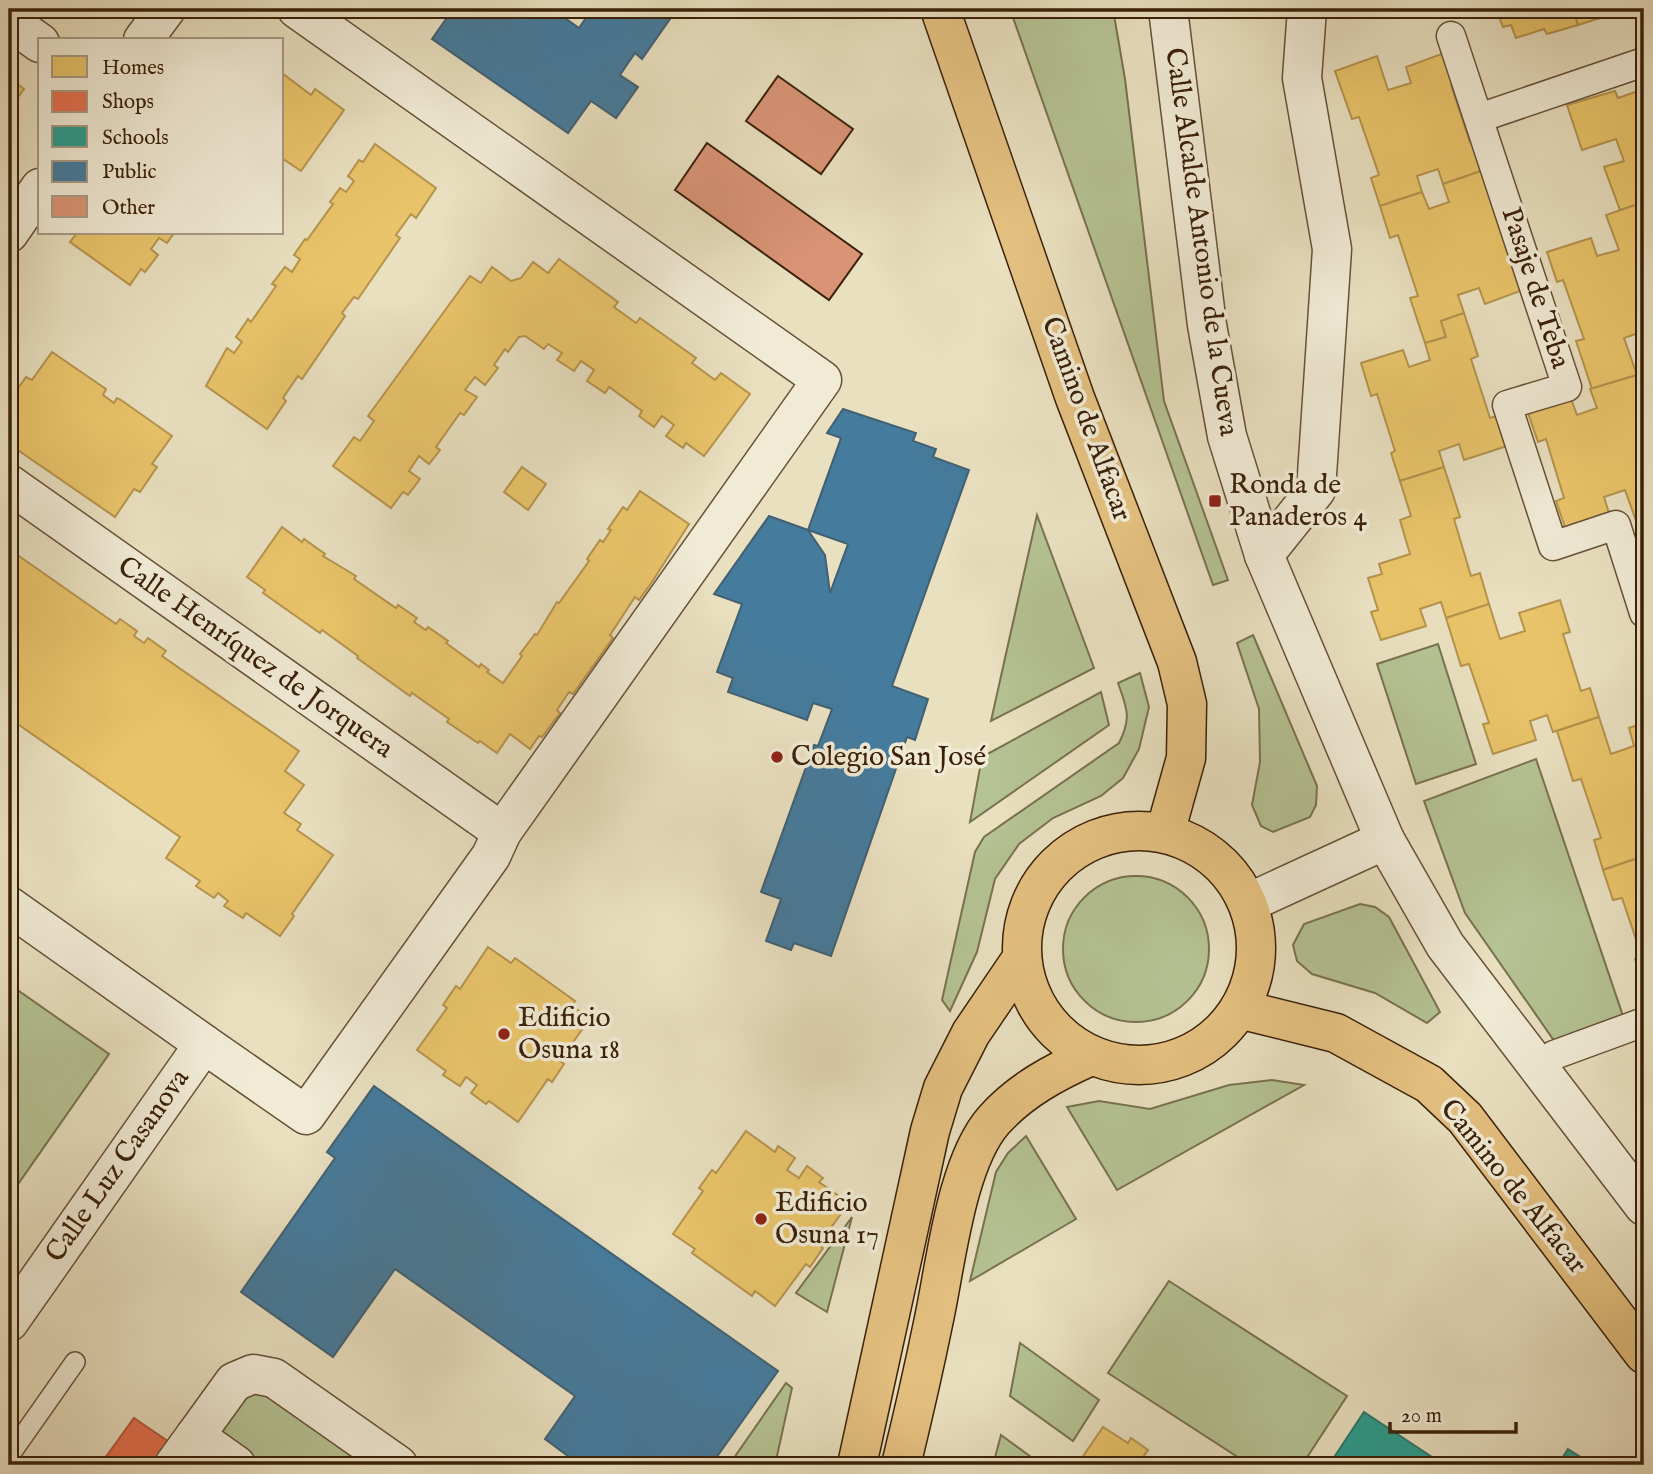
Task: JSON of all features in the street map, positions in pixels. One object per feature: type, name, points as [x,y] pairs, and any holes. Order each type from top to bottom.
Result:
[{"type":"main road","name":"Camino de Alfacar","points":[[940,9],[1075,398],[1177,662],[1187,704],[1186,758],[1165,833]]},
{"type":"main road","points":[[1137,831],[1165,833],[1195,844],[1217,860],[1233,877],[1248,904],[1255,937],[1252,975],[1238,1009],[1221,1032],[1196,1050],[1167,1062],[1136,1065],[1091,1056],[1061,1037],[1042,1015],[1030,993],[1022,958],[1025,919],[1040,884],[1076,849],[1109,834],[1137,831]]},
{"type":"main road","points":[[857,1465],[930,1131],[943,1088],[971,1033],[1022,958]]},
{"type":"main road","name":"Camino de Alfacar","points":[[1238,1009],[1336,1033],[1429,1084],[1465,1118],[1644,1354]]},
{"type":"main road","points":[[901,1465],[961,1188],[973,1153],[993,1121],[1032,1086],[1091,1056]]},
{"type":"street","points":[[145,38],[166,9]]},
{"type":"street","points":[[9,906],[306,1115],[491,856],[502,832],[822,380],[297,9]]},
{"type":"street","name":"Calle Alcalde Antonio de la Cueva","points":[[1168,9],[1207,325],[1227,436],[1264,555],[1385,840],[1445,945],[1644,1206]]},
{"type":"street","points":[[1264,555],[1316,490],[1332,249],[1302,78],[1307,9]]},
{"type":"street","points":[[9,21],[38,42]]},
{"type":"street","name":"Pasaje de Teba","points":[[1451,36],[1567,387],[1507,405],[1553,546],[1616,525],[1644,613]]},
{"type":"street","points":[[1479,118],[1644,62]]},
{"type":"street","points":[[9,233],[38,191]]},
{"type":"street","name":"Calle Henríquez de Jorquera","points":[[9,484],[502,832]]},
{"type":"street","points":[[1248,904],[1385,840]]},
{"type":"street","points":[[1554,1055],[1644,1022]]},
{"type":"street","name":"Calle Luz Casanova","points":[[9,1322],[204,1044]]},
{"type":"street","points":[[236,1465],[185,1451],[234,1382],[253,1374],[274,1378],[398,1465]]},
{"type":"lane","points":[[9,1457],[75,1362]]},
{"type":"green space","points":[[1010,9],[1113,9],[1125,79],[1164,401],[1228,580],[1213,585]]},
{"type":"green space","points":[[1037,515],[1094,668],[991,721]]},
{"type":"green space","points":[[1253,635],[1317,786],[1316,805],[1310,817],[1273,832],[1261,826],[1252,805],[1260,762],[1259,709],[1237,643]]},
{"type":"green space","points":[[1438,644],[1476,764],[1416,784],[1377,664]]},
{"type":"green space","points":[[1140,673],[1149,707],[1139,749],[1123,778],[1101,796],[1053,818],[1019,844],[995,879],[977,952],[950,1011],[942,1000],[975,852],[984,837],[1119,743],[1126,726],[1127,713],[1118,683]]},
{"type":"green space","points":[[1101,692],[1109,725],[970,822],[982,757]]},
{"type":"green space","points":[[1536,759],[1623,1016],[1555,1042],[1465,913],[1424,801]]},
{"type":"green space","points":[[1136,876],[1164,882],[1188,897],[1203,921],[1209,949],[1203,977],[1188,1001],[1164,1016],[1136,1022],[1108,1016],[1084,1001],[1069,977],[1063,949],[1069,921],[1084,897],[1108,882]]},
{"type":"green space","points":[[1360,904],[1375,907],[1389,917],[1440,1012],[1427,1023],[1375,993],[1312,974],[1297,961],[1293,945],[1304,924]]},
{"type":"green space","points":[[9,984],[109,1054],[9,1197]]},
{"type":"green space","points":[[1272,1080],[1304,1085],[1117,1190],[1067,1107],[1099,1101],[1150,1109],[1229,1085]]},
{"type":"green space","points":[[1026,1136],[1076,1219],[970,1281],[996,1172],[1008,1153]]},
{"type":"green space","points":[[852,1217],[827,1312],[796,1293]]},
{"type":"green space","points":[[1169,1281],[1347,1396],[1302,1465],[1250,1465],[1108,1373]]},
{"type":"green space","points":[[1020,1343],[1099,1400],[1073,1441],[1010,1396]]},
{"type":"green space","points":[[786,1383],[792,1388],[775,1465],[729,1465]]},
{"type":"green space","points":[[268,1386],[380,1465],[255,1465],[225,1444],[220,1425],[246,1389]]},
{"type":"green space","points":[[1001,1435],[1042,1465],[993,1465]]},
{"type":"building: Homes","points":[[1496,9],[1573,9],[1578,25],[1547,34],[1544,29],[1516,38],[1511,25],[1503,27]]},
{"type":"building: Homes","points":[[1573,9],[1608,9],[1610,15],[1578,25]]},
{"type":"building: Homes","points":[[1447,52],[1458,82],[1451,85],[1470,142],[1477,140],[1487,169],[1443,184],[1438,169],[1417,176],[1422,192],[1380,206],[1371,178],[1379,175],[1359,117],[1352,119],[1335,71],[1377,56],[1388,90],[1411,83],[1406,67]]},
{"type":"building: Homes","points":[[284,75],[311,95],[315,89],[344,110],[301,171],[284,160]]},
{"type":"building: Homes","points":[[9,78],[24,89],[9,109]]},
{"type":"building: Homes","points":[[1644,89],[1644,202],[1620,210],[1604,167],[1624,161],[1616,139],[1582,150],[1567,105],[1615,91],[1618,98]]},
{"type":"building: Homes","points":[[375,144],[436,188],[416,218],[411,214],[396,235],[400,238],[358,299],[354,297],[342,313],[345,316],[302,379],[298,376],[283,398],[286,401],[267,429],[206,386],[227,348],[234,353],[242,342],[236,337],[248,319],[251,322],[276,286],[272,284],[285,267],[292,272],[300,259],[294,255],[333,204],[330,202],[340,188],[346,192],[354,181],[348,176],[359,160],[363,162]]},
{"type":"building: Homes","points":[[1487,169],[1497,200],[1491,203],[1498,224],[1511,260],[1528,288],[1485,304],[1479,288],[1458,295],[1464,313],[1441,321],[1446,337],[1425,343],[1410,298],[1418,296],[1398,235],[1390,238],[1380,206],[1422,192],[1429,209],[1449,202],[1443,184]]},
{"type":"building: Homes","points":[[1644,202],[1644,331],[1624,338],[1637,375],[1592,389],[1576,341],[1584,339],[1563,280],[1557,282],[1547,252],[1591,238],[1597,256],[1619,250],[1606,215]]},
{"type":"building: Homes","points":[[76,234],[173,234],[167,243],[159,238],[151,249],[158,255],[145,272],[141,269],[130,285],[70,242]]},
{"type":"building: Homes","points":[[559,259],[618,302],[614,307],[636,323],[640,318],[696,358],[692,363],[715,380],[721,373],[750,394],[704,456],[686,443],[683,448],[666,436],[674,425],[662,416],[654,427],[639,416],[642,411],[609,387],[605,393],[587,381],[594,370],[581,361],[574,371],[557,360],[562,353],[548,344],[544,349],[525,336],[519,337],[508,352],[505,349],[494,365],[498,368],[485,385],[475,377],[465,390],[477,397],[464,415],[460,413],[436,447],[440,450],[429,464],[419,456],[409,471],[420,479],[408,495],[403,492],[391,508],[333,466],[354,437],[360,441],[374,421],[368,416],[470,276],[481,283],[492,267],[511,281],[521,278],[533,262],[548,273]]},
{"type":"building: Homes","points":[[1464,313],[1478,356],[1471,359],[1490,418],[1497,416],[1507,446],[1464,460],[1459,444],[1439,451],[1444,467],[1400,481],[1391,453],[1395,451],[1377,394],[1371,396],[1361,363],[1403,350],[1409,367],[1430,360],[1425,343],[1446,337],[1441,321]]},
{"type":"building: Homes","points":[[52,352],[106,389],[103,395],[114,403],[117,398],[121,400],[172,436],[152,464],[157,467],[140,492],[134,489],[115,517],[9,444],[9,413],[15,405],[9,401],[26,377],[32,380]]},
{"type":"building: Homes","points":[[1637,375],[1644,398],[1644,404],[1638,406],[1644,424],[1644,524],[1638,526],[1625,490],[1604,497],[1610,516],[1566,530],[1556,501],[1564,498],[1546,439],[1538,442],[1527,410],[1570,396],[1577,415],[1597,408],[1590,389]]},
{"type":"building: Homes","points":[[522,467],[546,484],[528,510],[504,492]]},
{"type":"building: Homes","points":[[1444,467],[1460,517],[1454,519],[1471,576],[1480,573],[1489,604],[1446,618],[1441,602],[1420,609],[1426,626],[1381,640],[1371,612],[1378,610],[1368,578],[1382,574],[1379,564],[1410,554],[1400,520],[1411,516],[1400,481]]},
{"type":"building: Homes","points":[[640,491],[689,524],[639,600],[635,597],[610,635],[613,638],[573,694],[569,692],[557,710],[560,713],[530,749],[510,734],[497,753],[480,741],[478,743],[447,722],[449,719],[412,693],[410,696],[322,630],[320,633],[263,593],[265,590],[247,577],[282,527],[302,542],[304,539],[325,554],[323,556],[356,576],[354,579],[396,608],[398,605],[417,618],[414,622],[426,630],[428,627],[503,683],[522,656],[520,654],[535,634],[537,635],[557,602],[559,603],[589,561],[587,559],[600,540],[603,542],[611,530],[608,529],[623,507],[627,510]]},
{"type":"building: Homes","points":[[9,549],[116,624],[120,619],[137,631],[134,636],[144,643],[148,638],[166,651],[162,656],[299,751],[285,771],[304,785],[284,813],[301,824],[297,830],[333,855],[280,936],[246,913],[243,918],[224,906],[228,901],[218,893],[214,898],[196,886],[200,881],[166,858],[180,837],[9,718]]},
{"type":"building: Homes","points":[[1560,600],[1570,632],[1563,634],[1581,691],[1590,688],[1599,717],[1553,732],[1547,715],[1530,721],[1536,740],[1493,754],[1483,724],[1489,723],[1469,664],[1461,666],[1446,618],[1489,604],[1500,639],[1525,631],[1519,613]]},
{"type":"building: Homes","points":[[1599,717],[1611,754],[1634,746],[1629,728],[1644,723],[1644,837],[1639,839],[1644,856],[1603,870],[1594,840],[1601,838],[1581,779],[1573,781],[1557,731]]},
{"type":"building: Homes","points":[[1644,856],[1644,988],[1635,959],[1642,957],[1622,898],[1613,900],[1603,870]]},
{"type":"building: Homes","name":"Edificio Osuna 18","points":[[488,947],[511,963],[515,958],[575,1001],[572,1006],[590,1018],[560,1061],[564,1064],[552,1082],[548,1079],[518,1122],[489,1101],[486,1104],[471,1093],[477,1085],[466,1077],[460,1086],[443,1075],[446,1071],[417,1050],[447,1008],[443,1005],[456,986],[460,989]]},
{"type":"building: Homes","name":"Edificio Osuna 17","points":[[746,1131],[775,1152],[778,1146],[795,1158],[787,1170],[799,1178],[807,1166],[823,1178],[819,1182],[849,1203],[819,1244],[823,1248],[810,1267],[806,1264],[775,1306],[755,1291],[752,1296],[692,1253],[695,1249],[673,1234],[703,1191],[699,1188],[712,1170],[716,1173]]},
{"type":"building: Homes","points":[[1103,1427],[1128,1443],[1131,1438],[1148,1450],[1141,1460],[1149,1465],[1077,1465]]},
{"type":"building: Shops","points":[[134,1418],[172,1444],[157,1465],[100,1465]]},
{"type":"building: Schools","points":[[1364,1412],[1444,1465],[1329,1465]]},
{"type":"building: Schools","points":[[1568,1449],[1593,1465],[1558,1465]]},
{"type":"building: Public","points":[[453,9],[552,9],[579,28],[592,9],[677,9],[642,59],[635,53],[620,75],[638,87],[616,118],[591,101],[568,133],[432,39]]},
{"type":"building: Public","points":[[843,409],[916,433],[913,441],[936,449],[933,457],[969,470],[892,686],[928,699],[915,740],[907,737],[831,956],[794,943],[791,950],[766,941],[781,899],[761,892],[814,745],[818,746],[832,709],[813,703],[807,720],[728,692],[733,678],[717,672],[742,604],[714,594],[769,516],[808,530],[841,438],[827,433]],"holes":[[[808,530],[848,544],[830,593],[825,555]]]},
{"type":"building: Public","points":[[374,1086],[778,1371],[711,1465],[580,1465],[545,1439],[575,1396],[395,1269],[333,1357],[241,1292],[335,1158],[327,1152]]},
{"type":"building: Other","points":[[778,76],[853,129],[821,174],[746,121]]},
{"type":"building: Other","points":[[707,143],[862,254],[829,300],[675,190]]},
{"type":"place","name":"Ronda de Panaderos 4","points":[[1215,501]]},
{"type":"place","name":"Colegio San José","points":[[777,757]]},
{"type":"place","name":"Edificio Osuna 18","points":[[504,1034]]},
{"type":"place","name":"Edificio Osuna 17","points":[[761,1219]]}]
